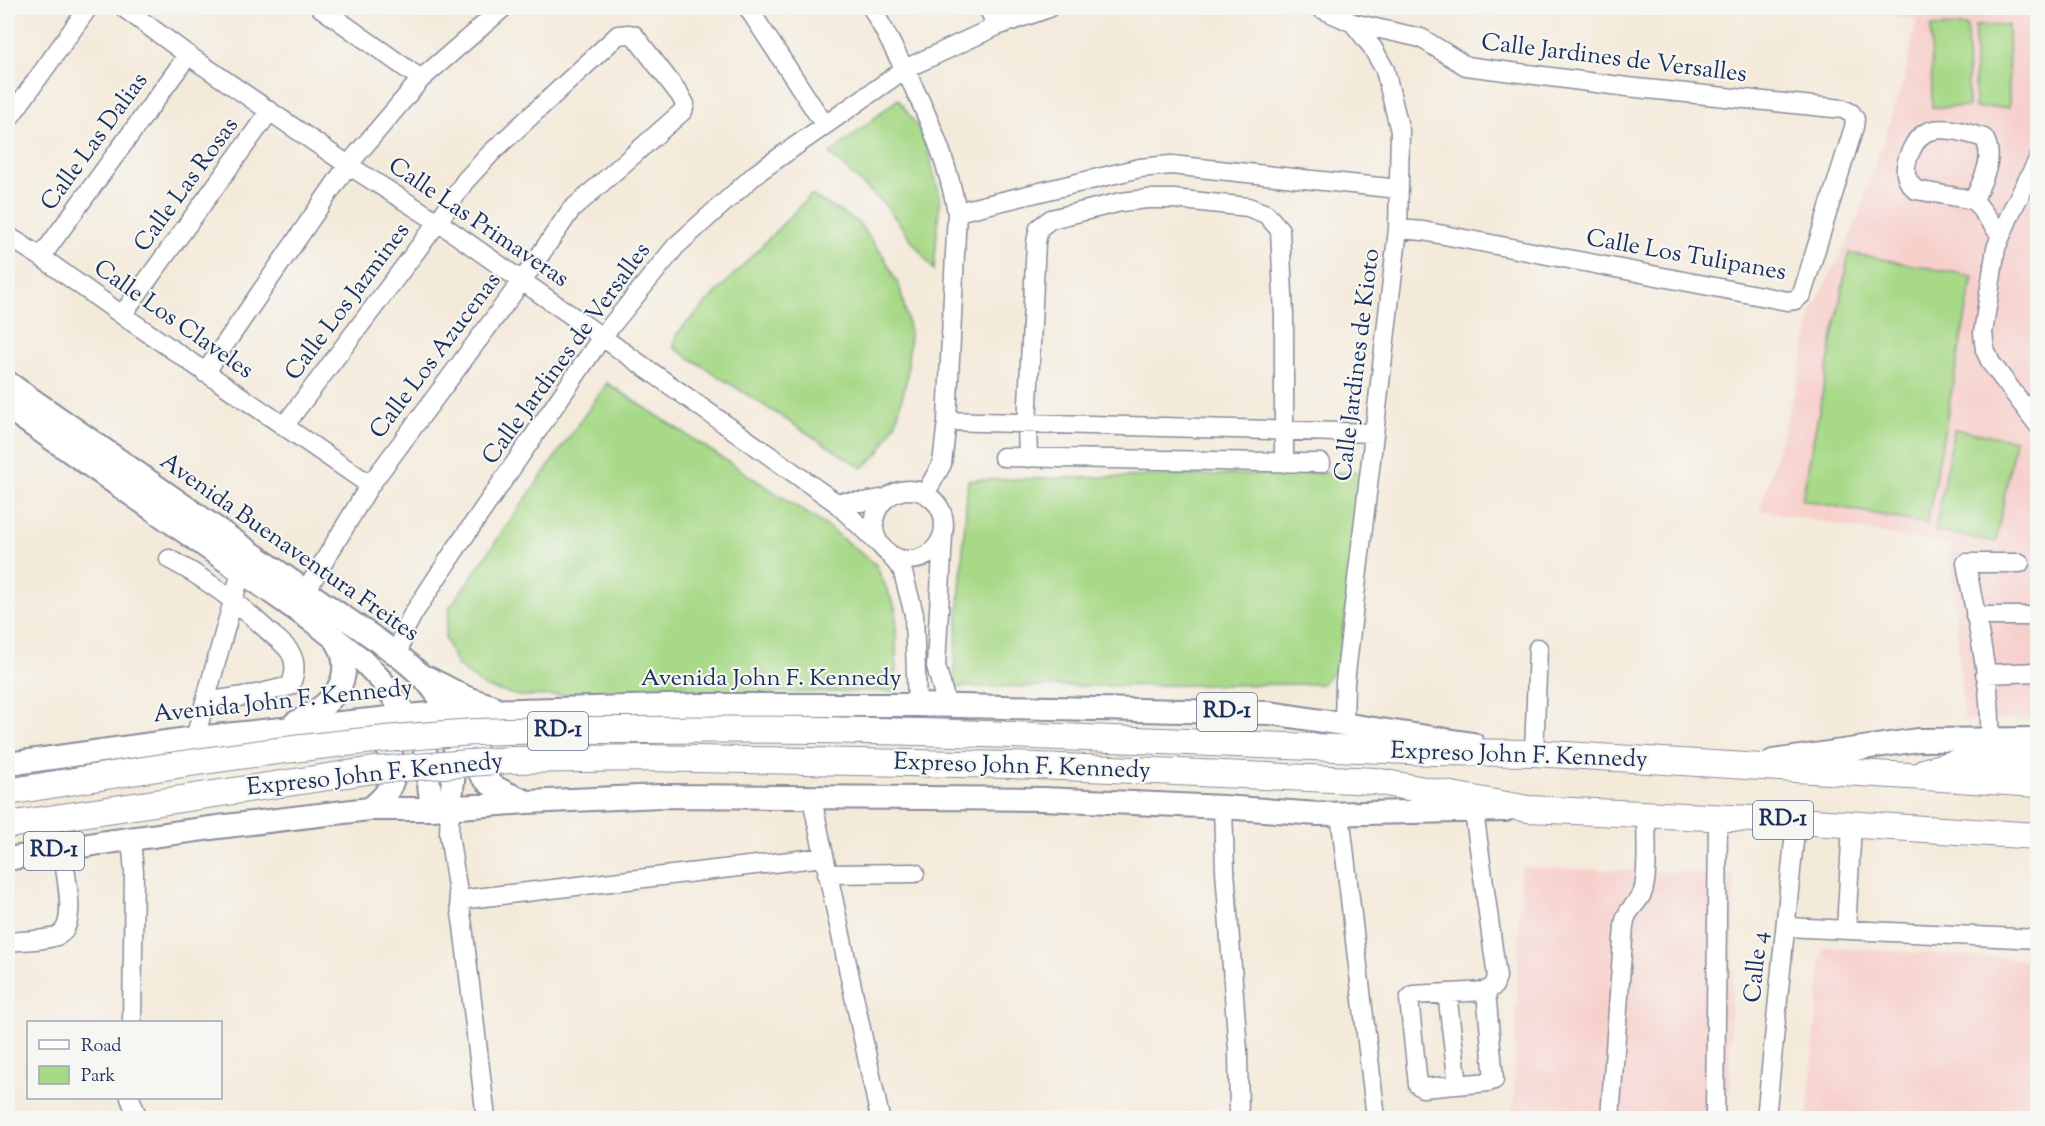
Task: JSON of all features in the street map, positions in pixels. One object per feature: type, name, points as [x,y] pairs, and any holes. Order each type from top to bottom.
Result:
[{"type":"highway","name":"Expreso John F. Kennedy","points":[[8,792],[234,757],[461,733],[690,729],[970,732],[1434,752],[1534,753],[1738,766]]},
{"type":"highway","name":"Expreso John F. Kennedy","points":[[8,825],[374,771],[511,760],[645,758],[1011,765],[1375,781],[1528,809],[1796,821],[2037,836]]},
{"type":"highway","points":[[1906,776],[1968,760],[2037,763]]},
{"type":"highway","name":"RD-1","points":[[1738,766],[2037,784]]},
{"type":"main road","name":"Avenida Buenaventura Freites","points":[[8,383],[398,656],[420,675],[437,693],[448,712],[457,742],[441,808]]},
{"type":"main road","name":"Avenida Buenaventura Freites","points":[[8,408],[336,638],[361,659],[382,681],[424,741],[441,808]]},
{"type":"main road","points":[[284,729],[327,705],[334,696],[344,669],[343,655],[336,638]]},
{"type":"main road","points":[[420,675],[466,698],[506,710]]},
{"type":"main road","name":"Avenida John F. Kennedy","points":[[8,764],[195,738],[448,712],[702,705],[917,705],[1270,713],[1534,753]]},
{"type":"main road","points":[[506,710],[483,727],[477,736],[474,759],[479,771],[487,781],[527,802]]},
{"type":"main road","points":[[358,721],[379,737],[393,761],[393,782],[389,792],[369,809]]},
{"type":"main road","name":"RD-1","points":[[1738,766],[1918,740],[2037,739]]},
{"type":"main road","name":"RD-1","points":[[8,859],[131,839],[369,809],[441,808],[661,796],[812,799],[896,797],[1043,799],[1223,807],[1318,814],[1528,809]]},
{"type":"street","points":[[8,120],[88,8]]},
{"type":"street","name":"Calle Las Primaveras","points":[[124,8],[348,165],[438,222],[834,502],[902,569],[914,614],[917,705]]},
{"type":"street","points":[[321,8],[421,79]]},
{"type":"street","points":[[205,373],[348,165],[421,79],[501,8]]},
{"type":"street","points":[[748,8],[824,124]]},
{"type":"street","points":[[872,8],[933,128],[951,178],[957,212],[947,421],[942,464],[926,494]]},
{"type":"street","points":[[988,8],[997,26]]},
{"type":"street","name":"Calle Jardines de Versalles","points":[[398,656],[404,631],[413,614],[602,337],[676,246],[757,173],[905,69],[997,26],[1049,8]]},
{"type":"street","name":"Calle Jardines de Versalles","points":[[1320,8],[1353,23],[1421,38],[1466,66],[1627,87],[1843,109]]},
{"type":"street","name":"Calle Jardines de Kioto","points":[[1344,724],[1345,682],[1398,229],[1400,189],[1400,131],[1385,70],[1372,47],[1353,23]]},
{"type":"street","name":"Calle Los Jazmines","points":[[284,426],[438,222],[465,181],[492,152],[618,35],[629,34]]},
{"type":"street","name":"Calle Los Azucenas","points":[[306,591],[370,485],[522,281],[571,210],[683,111],[685,104],[680,95],[634,36],[629,34]]},
{"type":"street","name":"Calle Las Dalias","points":[[41,257],[188,55]]},
{"type":"street","name":"Calle Los Tulipanes","points":[[1398,229],[1423,231],[1787,301],[1795,300],[1802,294],[1854,127],[1855,119],[1851,113],[1843,109]]},
{"type":"street","name":"Calle Las Rosas","points":[[122,315],[270,111]]},
{"type":"street","points":[[1974,200],[1990,157],[1989,146],[1984,138],[1968,133],[1938,130],[1923,134],[1914,144],[1908,161],[1906,173],[1909,184],[1916,190],[1974,200],[2001,236]]},
{"type":"street","points":[[2037,159],[1996,248],[1983,333],[1985,350],[1991,363],[2037,425]]},
{"type":"street","points":[[957,212],[1140,168],[1171,165],[1400,189]]},
{"type":"street","points":[[1028,458],[1027,424],[1036,242],[1039,228],[1051,219],[1121,202],[1174,199],[1248,207],[1266,214],[1280,230],[1284,316],[1284,463]]},
{"type":"street","name":"Calle Los Claveles","points":[[8,236],[370,485]]},
{"type":"street","points":[[947,421],[1374,433]]},
{"type":"street","points":[[1003,457],[1321,463]]},
{"type":"street","points":[[834,502],[864,502],[886,498],[905,490],[916,490],[926,494],[940,509],[944,529],[936,666],[947,706]]},
{"type":"street","points":[[886,498],[875,515],[875,536],[884,549],[905,559],[923,557],[933,550],[944,529]]},
{"type":"street","points":[[169,558],[234,600],[290,651],[294,663],[295,675],[290,686],[205,702]]},
{"type":"street","points":[[1990,740],[1991,719],[1985,674],[1966,563],[2020,563]]},
{"type":"street","points":[[195,738],[242,572]]},
{"type":"street","points":[[1975,616],[2037,616]]},
{"type":"street","points":[[1534,753],[1538,648]]},
{"type":"street","points":[[1985,674],[2037,672]]},
{"type":"street","points":[[812,799],[880,1119]]},
{"type":"street","points":[[1223,807],[1225,870],[1238,1051],[1239,1119]]},
{"type":"street","points":[[441,808],[449,834],[459,900],[486,1119]]},
{"type":"street","points":[[1474,812],[1497,976],[1494,986],[1486,991],[1413,995],[1409,999],[1418,1085],[1423,1088],[1494,1080],[1486,991]]},
{"type":"street","points":[[1340,814],[1376,1119]]},
{"type":"street","points":[[1610,1119],[1625,916],[1641,894],[1645,880],[1646,814]]},
{"type":"street","points":[[1715,1119],[1718,818]]},
{"type":"street","name":"Calle 4","points":[[1766,1119],[1796,821]]},
{"type":"street","points":[[1846,929],[1852,825]]},
{"type":"street","points":[[131,839],[134,872],[132,1021]]},
{"type":"street","points":[[8,942],[58,936],[66,928],[70,919],[62,849]]},
{"type":"street","points":[[459,900],[826,866],[915,873]]},
{"type":"street","points":[[1786,927],[2037,939]]},
{"type":"street","points":[[1447,993],[1458,1085]]},
{"type":"street","points":[[130,1099],[138,1119]]},
{"type":"shaded area","points":[[1894,8],[2037,8],[2037,720],[1964,719],[1950,546],[1760,510],[1801,369],[1813,308],[1852,233],[1904,80],[1917,19],[1896,17]]},
{"type":"shaded area","points":[[1521,867],[1735,874],[1728,1118],[1513,1118]]},
{"type":"shaded area","points":[[1823,947],[2037,960],[2037,1118],[1807,1118]]},
{"type":"green space","points":[[2008,25],[2009,107],[1975,108],[1975,26]]},
{"type":"green space","points":[[1967,26],[1968,107],[1932,107],[1931,27]]},
{"type":"green space","points":[[898,99],[924,136],[940,196],[934,270],[886,206],[830,154]]},
{"type":"green space","points":[[811,195],[858,222],[884,257],[900,288],[910,332],[907,378],[896,422],[879,453],[862,468],[674,348],[676,335]]},
{"type":"green space","points":[[1849,253],[1973,276],[1927,524],[1802,500]]},
{"type":"green space","points":[[607,383],[825,525],[876,565],[896,610],[896,691],[519,696],[485,687],[457,665],[445,638],[450,607]]},
{"type":"green space","points":[[1954,429],[2015,440],[1996,542],[1935,531]]},
{"type":"green space","points":[[1363,472],[1339,666],[1322,684],[953,687],[968,480]]}]
